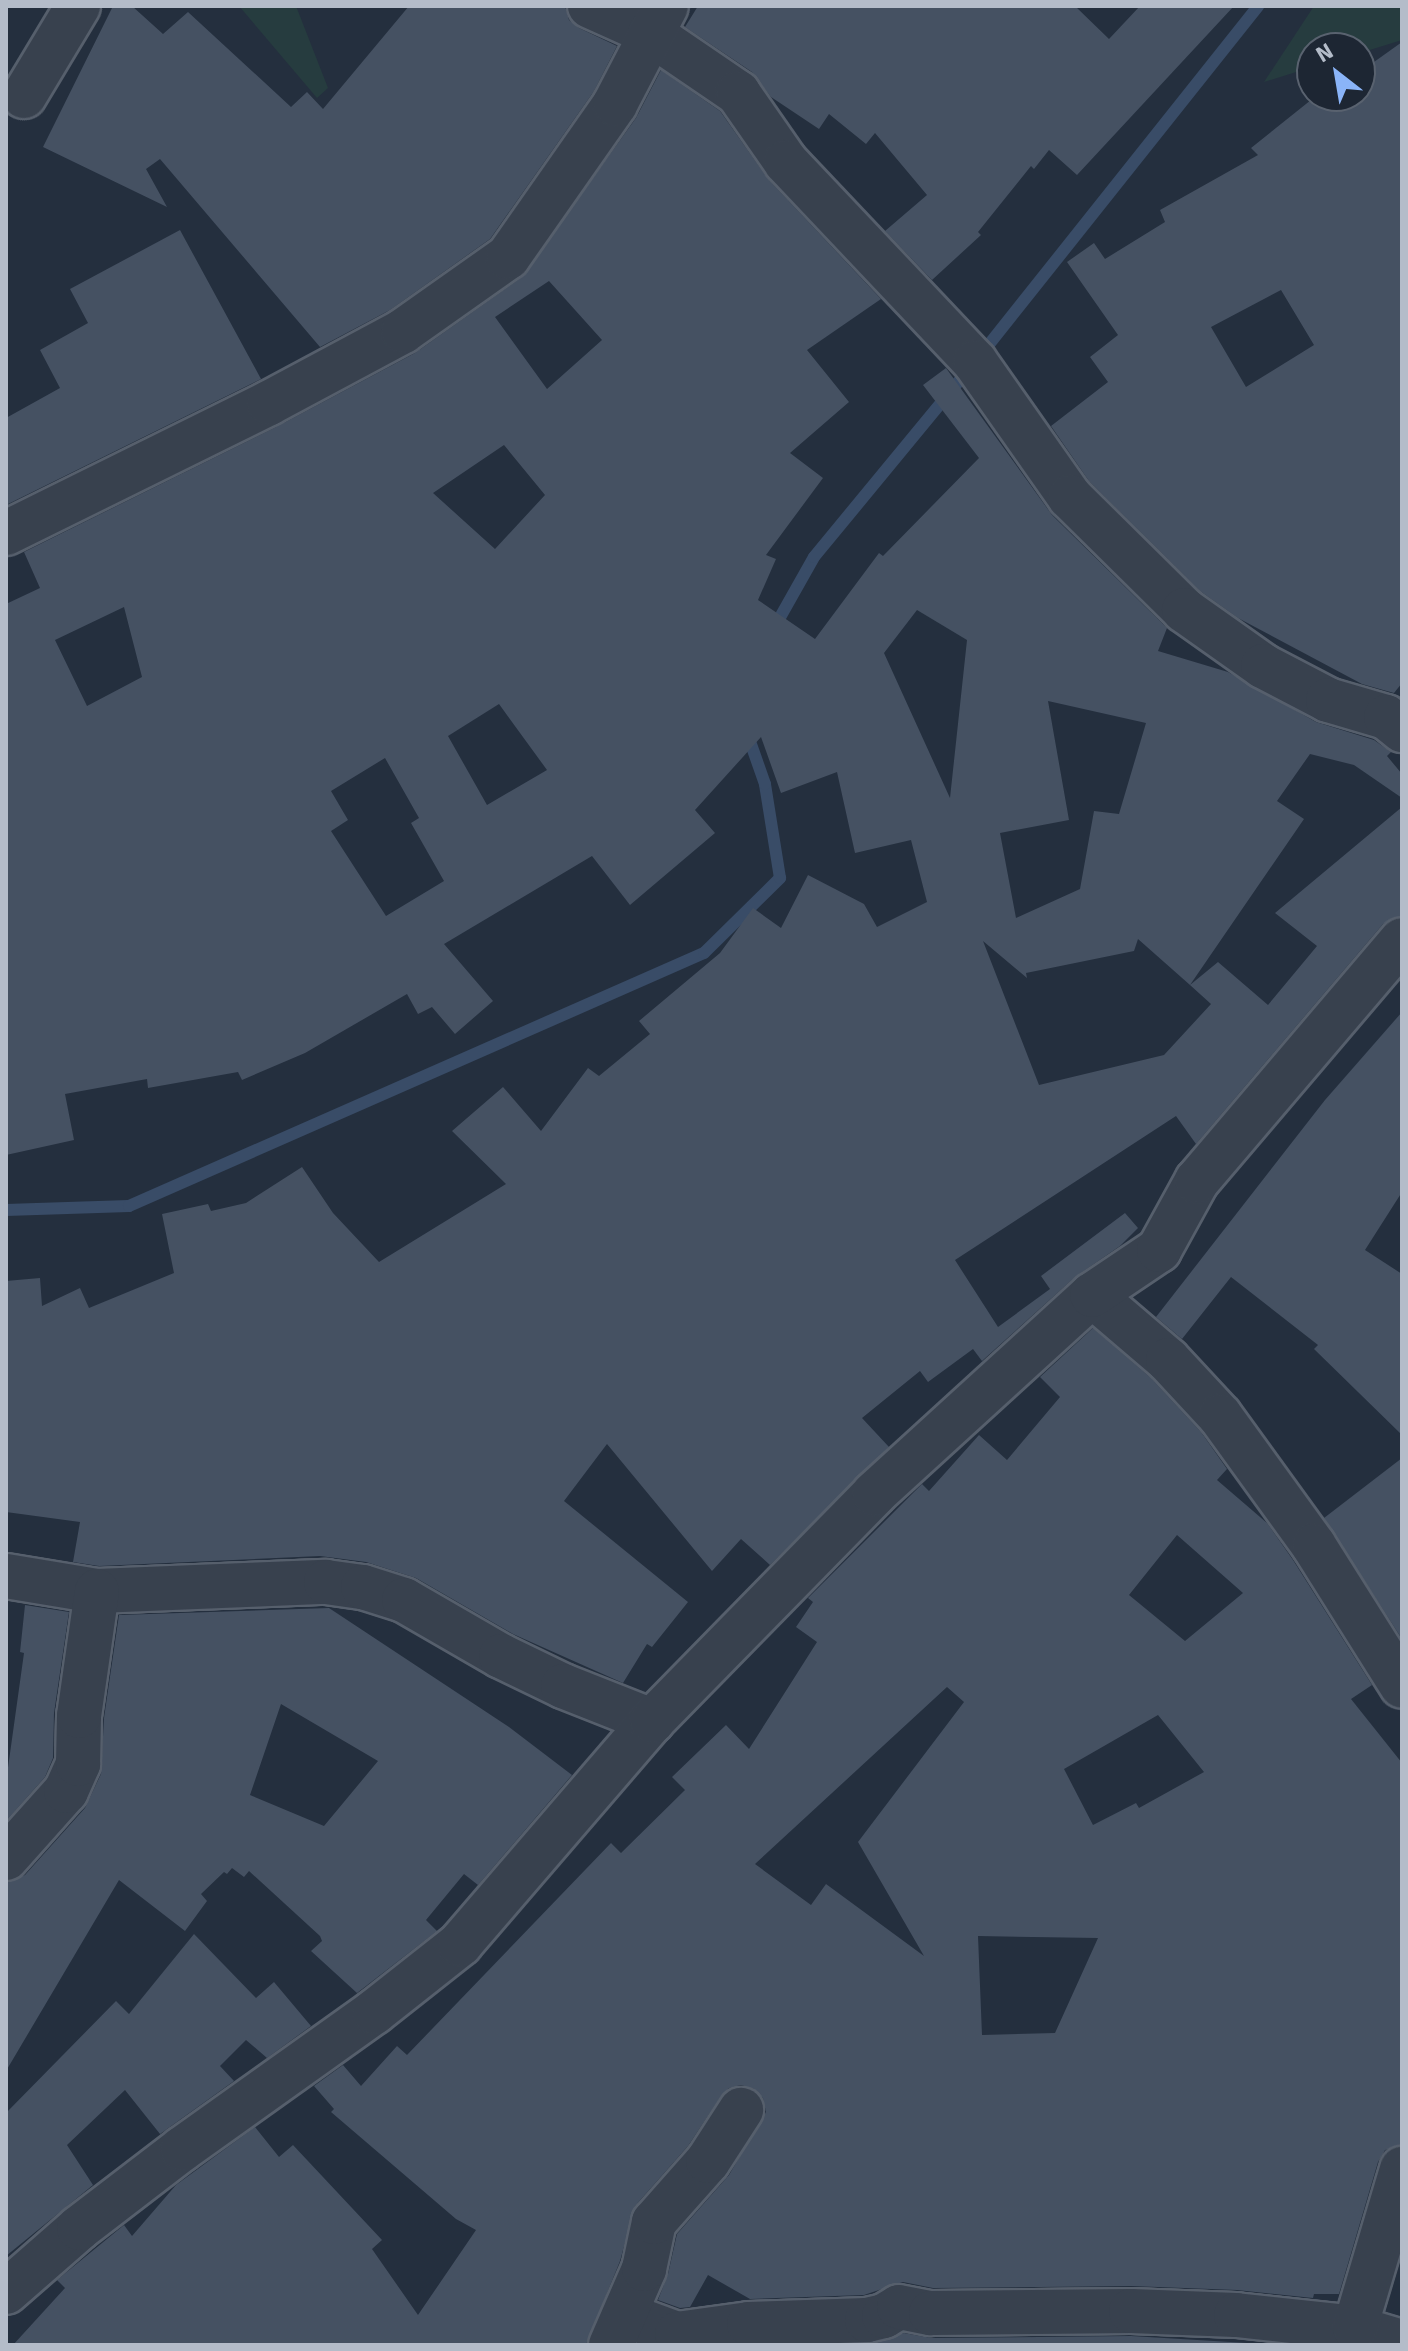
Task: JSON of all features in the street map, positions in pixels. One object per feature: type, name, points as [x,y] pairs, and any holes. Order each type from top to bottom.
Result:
[{"type":"street","points":[[24,96],[78,6]]},
{"type":"street","points":[[590,6],[658,20],[738,93],[786,162],[975,362],[1070,497],[1184,610],[1263,666],[1328,700],[1386,717],[1402,730]]},
{"type":"street","points":[[25,525],[403,331],[508,257],[615,104],[658,20]]},
{"type":"street","points":[[6,2292],[79,2228],[148,2175],[374,2012],[460,1944],[652,1721],[874,1494],[1092,1295],[1159,1250],[1197,1181],[1402,940]]},
{"type":"street","points":[[1092,1295],[1168,1360],[1220,1416],[1314,1546],[1402,1686]]},
{"type":"street","points":[[6,1576],[97,1591],[326,1582],[363,1587],[404,1600],[501,1656],[563,1686],[652,1721]]},
{"type":"street","points":[[6,1858],[66,1791],[78,1764],[79,1716],[97,1591]]},
{"type":"street","points":[[741,2110],[708,2161],[654,2222],[644,2269],[618,2330],[677,2334],[749,2324],[867,2320],[884,2316],[899,2307],[931,2313],[1131,2311],[1236,2315],[1355,2328],[1402,2342]]},
{"type":"street","points":[[1355,2328],[1402,2169]]},
{"type":"green space","points":[[239,6],[296,6],[328,88],[317,98]]},
{"type":"green space","points":[[1314,6],[1402,6],[1402,40],[1376,48],[1376,32],[1297,32]]},
{"type":"green space","points":[[1296,33],[1296,72],[1264,82]]},
{"type":"building","points":[[113,6],[132,6],[163,34],[188,12],[291,107],[307,92],[323,109],[409,6],[565,6],[569,20],[579,28],[617,46],[594,91],[490,239],[390,310],[320,347],[160,159],[146,169],[167,207],[43,147]]},
{"type":"building","points":[[698,6],[1075,6],[1109,39],[1140,6],[1234,6],[1077,175],[1049,150],[1034,169],[1031,166],[978,232],[981,235],[932,280],[885,231],[927,195],[875,133],[866,144],[829,114],[819,129],[771,97],[752,72],[685,27]]},
{"type":"building","points":[[1402,42],[1402,683],[1394,693],[1362,684],[1238,618],[1200,591],[1089,481],[1051,426],[1108,382],[1090,357],[1118,335],[1067,262],[1094,243],[1105,259],[1165,222],[1160,210],[1258,155],[1251,148],[1296,112],[1376,112],[1376,61]],"holes":[[[1281,290],[1314,345],[1246,387],[1211,327]]]},
{"type":"building","points":[[661,70],[720,111],[768,179],[881,299],[807,350],[849,402],[790,453],[823,478],[766,555],[776,559],[758,600],[815,639],[879,553],[883,556],[979,458],[923,385],[946,368],[1052,515],[1167,628],[1158,651],[1228,672],[1316,722],[1374,740],[1391,752],[1387,756],[1402,774],[1402,798],[1354,765],[1310,754],[1277,801],[1304,819],[1190,985],[1218,962],[1268,1005],[1317,946],[1275,913],[1402,807],[1402,916],[1383,924],[1196,1144],[1176,1116],[955,1260],[998,1327],[1050,1289],[1041,1276],[1125,1213],[1138,1228],[1120,1246],[1075,1277],[982,1361],[973,1349],[928,1382],[920,1371],[862,1418],[889,1447],[770,1565],[741,1539],[712,1571],[607,1444],[564,1501],[688,1602],[652,1647],[647,1644],[623,1683],[513,1634],[416,1578],[366,1562],[320,1556],[99,1566],[73,1562],[80,1522],[6,1512],[6,1281],[40,1278],[42,1306],[80,1288],[89,1308],[174,1273],[162,1214],[208,1204],[211,1211],[246,1203],[302,1167],[333,1213],[379,1262],[506,1184],[452,1131],[503,1087],[541,1131],[588,1068],[599,1076],[650,1034],[639,1021],[720,953],[753,908],[781,928],[808,875],[864,904],[877,927],[927,902],[911,840],[855,853],[837,772],[781,793],[761,737],[695,810],[715,833],[630,905],[592,856],[444,944],[493,1001],[455,1034],[432,1007],[418,1014],[407,994],[305,1053],[242,1080],[238,1072],[148,1088],[147,1079],[65,1094],[74,1140],[6,1155],[6,604],[40,588],[24,552],[280,425],[415,353],[522,277],[636,118]],"holes":[[[549,281],[602,340],[547,389],[495,317]],[[504,445],[545,495],[495,549],[433,493]],[[124,607],[142,677],[87,706],[55,640]],[[917,610],[967,640],[950,798],[884,653]],[[1048,701],[1146,723],[1119,814],[1094,811],[1080,889],[1016,918],[1000,833],[1069,820]],[[499,704],[547,770],[487,805],[448,736]],[[385,758],[419,818],[411,823],[444,881],[386,916],[331,831],[348,820],[331,791]],[[1138,939],[1211,1004],[1164,1055],[1039,1085],[983,941],[1027,978],[1026,973],[1134,951]]]},
{"type":"building","points":[[180,230],[261,379],[6,505],[6,418],[60,388],[40,350],[88,323],[70,289]]},
{"type":"building","points":[[1402,1012],[1402,1192],[1365,1250],[1402,1274],[1402,1435],[1314,1349],[1318,1345],[1231,1277],[1182,1339],[1156,1317],[1325,1100]]},
{"type":"building","points":[[1093,1328],[1151,1378],[1201,1432],[1227,1469],[1217,1480],[1267,1523],[1293,1560],[1372,1685],[1351,1699],[1402,1763],[1402,2145],[1385,2150],[1378,2162],[1339,2294],[1314,2294],[1313,2298],[1237,2290],[1131,2286],[933,2288],[903,2282],[864,2295],[750,2299],[708,2275],[690,2307],[680,2308],[658,2300],[668,2274],[677,2234],[729,2175],[766,2112],[763,2098],[754,2089],[741,2085],[729,2088],[721,2096],[688,2146],[635,2206],[620,2261],[586,2345],[13,2345],[65,2288],[57,2280],[124,2225],[132,2236],[176,2185],[255,2127],[279,2157],[293,2145],[382,2240],[372,2249],[418,2315],[476,2230],[456,2219],[331,2112],[334,2109],[314,2086],[343,2065],[361,2086],[397,2046],[407,2055],[611,1843],[621,1853],[685,1790],[672,1777],[726,1725],[749,1749],[817,1642],[796,1627],[813,1602],[808,1598],[922,1484],[929,1491],[979,1435],[1007,1460],[1060,1397],[1040,1377]],"holes":[[[1177,1535],[1243,1593],[1185,1641],[1129,1595]],[[947,1687],[964,1702],[858,1842],[924,1956],[826,1884],[811,1905],[755,1864]],[[1158,1715],[1204,1772],[1139,1808],[1136,1803],[1093,1825],[1064,1769]],[[978,1936],[1098,1938],[1055,2033],[982,2035]]]},
{"type":"building","points":[[1402,1458],[1402,1639],[1324,1518]]},
{"type":"building","points":[[25,1605],[69,1612],[54,1713],[53,1758],[45,1777],[6,1821],[6,1782],[24,1653],[20,1652]]},
{"type":"building","points":[[329,1608],[509,1727],[572,1775],[478,1885],[464,1874],[426,1920],[437,1931],[357,1993],[311,1951],[322,1941],[320,1936],[249,1871],[244,1877],[232,1868],[227,1874],[224,1872],[201,1894],[207,1901],[185,1931],[119,1880],[6,2071],[6,1882],[25,1875],[85,1808],[101,1774],[104,1718],[119,1615]],"holes":[[[281,1704],[378,1761],[324,1826],[250,1795]]]},
{"type":"building","points":[[194,1934],[256,1998],[274,1982],[311,2026],[267,2058],[246,2040],[220,2066],[234,2081],[160,2134],[125,2090],[67,2145],[93,2185],[6,2256],[6,2113],[116,2001],[129,2014]]},
{"type":"building","points":[[904,2333],[931,2338],[1131,2336],[1280,2345],[867,2345]]},
{"type":"waterway","points":[[774,628],[814,557],[975,362],[1258,6]]},
{"type":"waterway","points":[[6,1210],[129,1206],[704,953],[780,878],[765,784],[747,733]]}]
